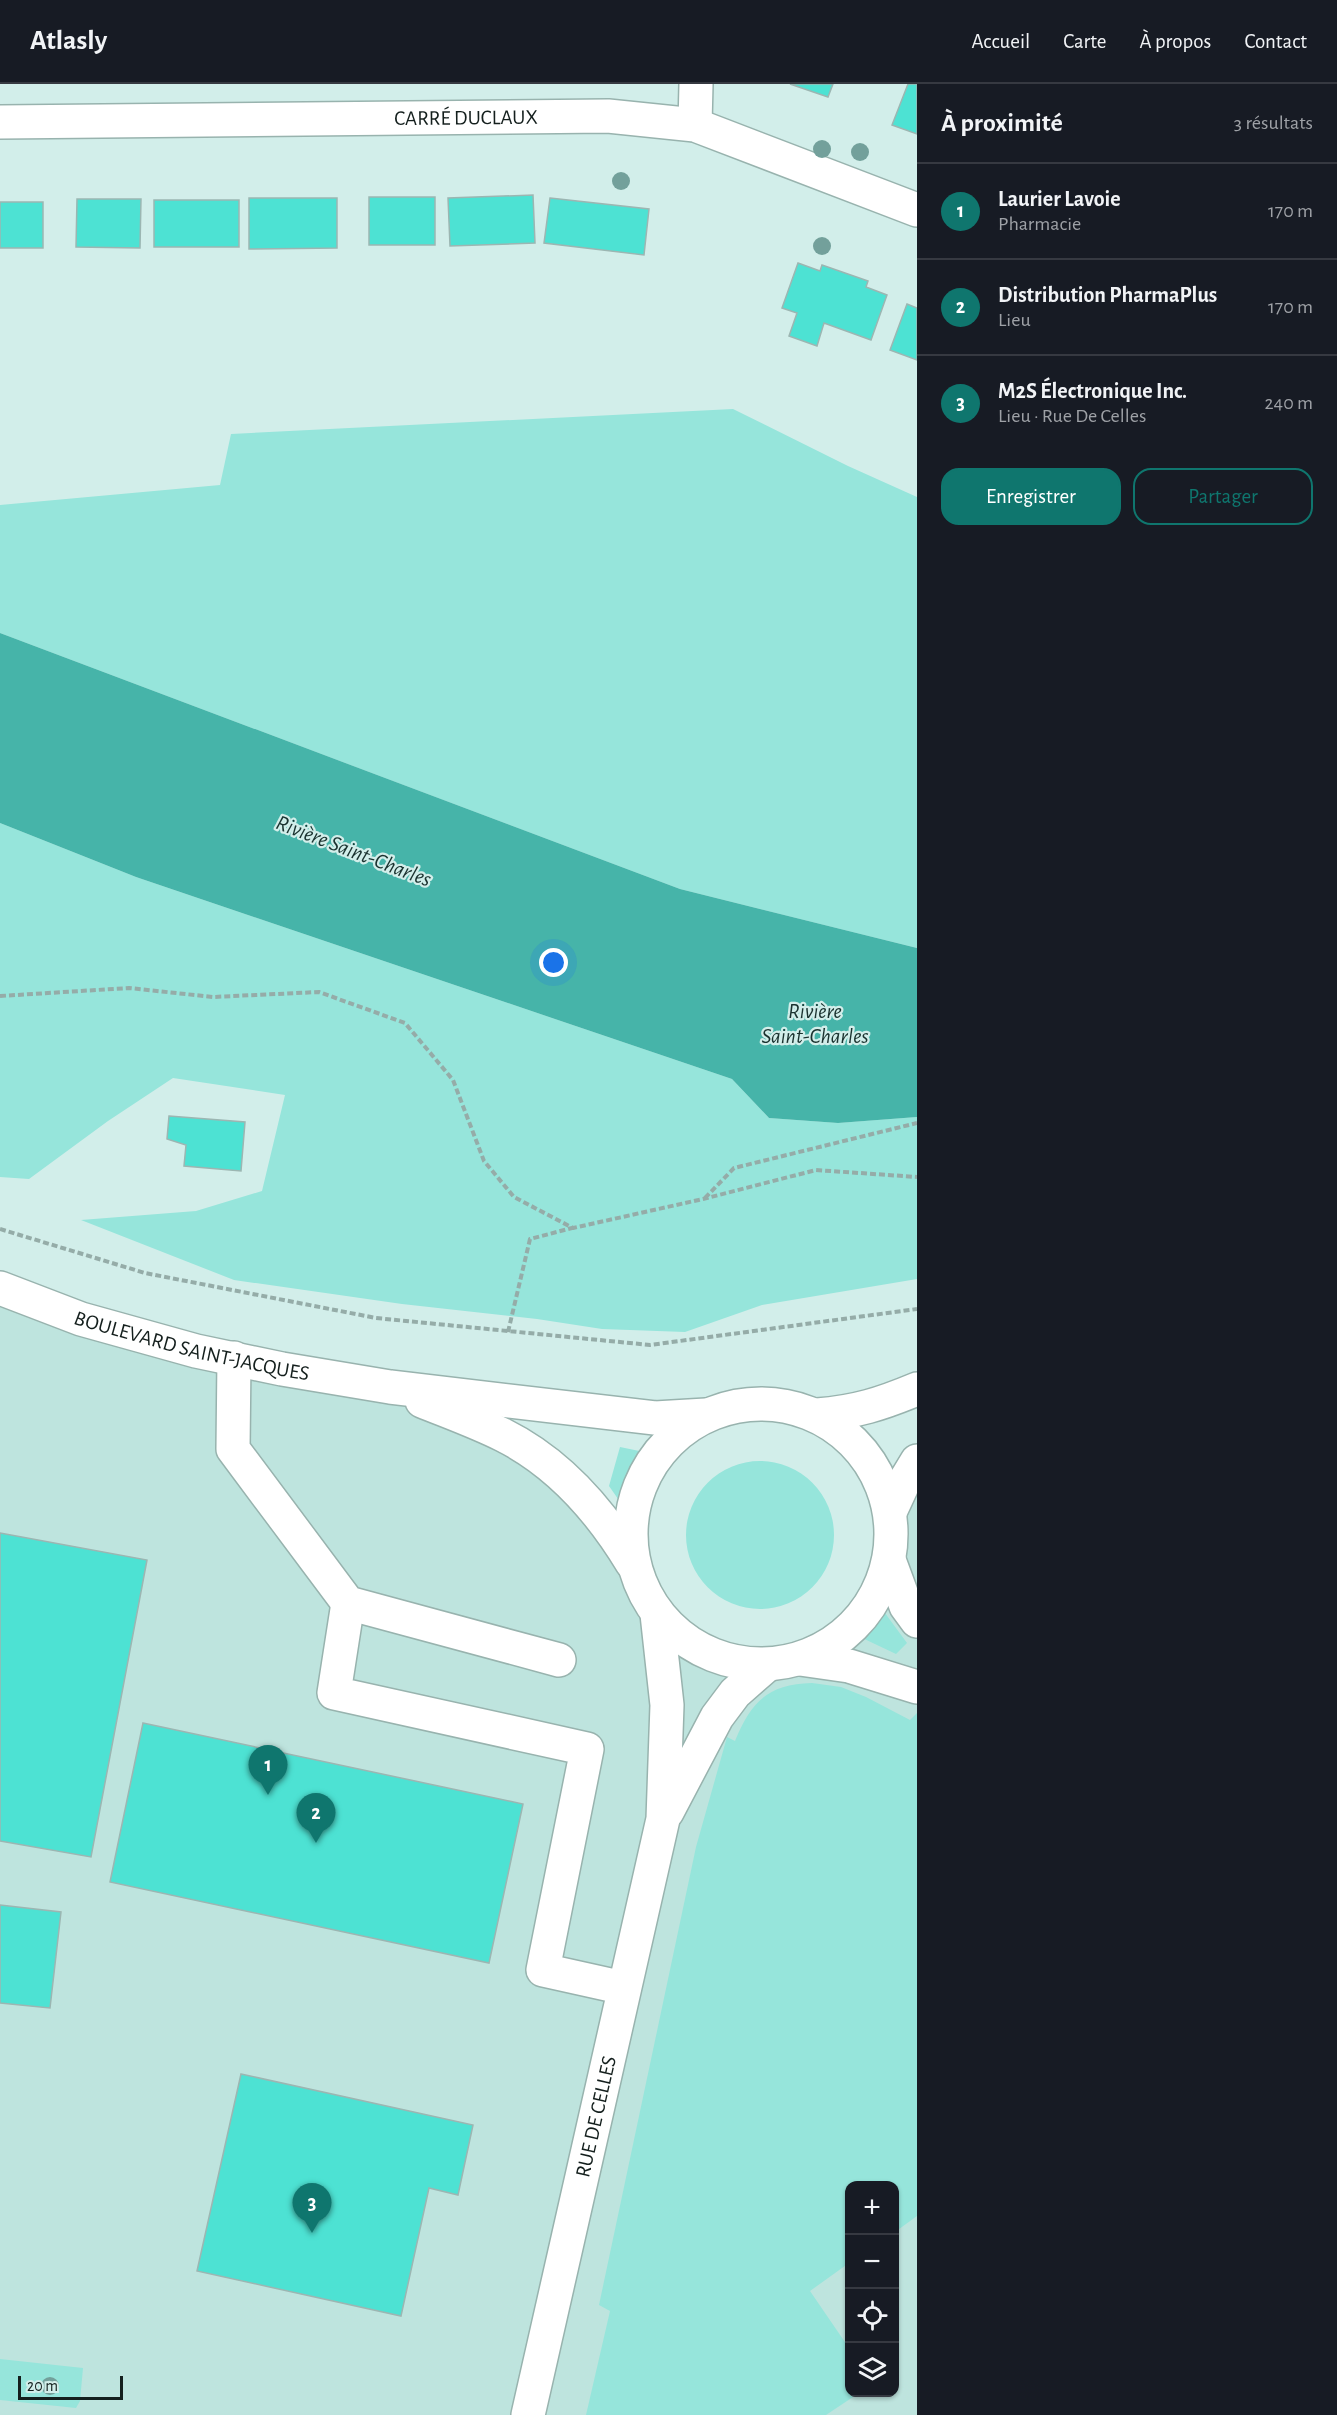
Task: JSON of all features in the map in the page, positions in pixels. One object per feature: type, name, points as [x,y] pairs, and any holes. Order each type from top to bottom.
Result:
[{"type":"street","points":[[694,125],[696,84]]},
{"type":"street","name":"CARRÉ DUCLAUX","points":[[0,122],[608,116],[694,125],[917,210]]},
{"type":"street","name":"BOULEVARD SAINT-JACQUES","points":[[0,1288],[81,1318],[196,1352],[234,1359],[390,1387],[655,1418],[707,1415]]},
{"type":"street","points":[[234,1359],[233,1449],[348,1604],[559,1660]]},
{"type":"street","name":"BOULEVARD SAINT-JACQUES","points":[[390,1387],[504,1436],[545,1461],[580,1492],[615,1534],[635,1567]]},
{"type":"street","points":[[817,1415],[852,1412],[884,1403],[917,1389]]},
{"type":"street","points":[[743,1404],[781,1404],[817,1415],[844,1432],[866,1454],[882,1481],[892,1531],[889,1560],[880,1590],[868,1610],[846,1634],[827,1647],[800,1659],[767,1665],[739,1663],[717,1658],[696,1648],[678,1635],[657,1614],[647,1598],[635,1567],[630,1530],[637,1495],[652,1461],[676,1434],[707,1415],[743,1404]]},
{"type":"street","points":[[890,1512],[917,1461]]},
{"type":"street","points":[[889,1560],[906,1606],[917,1621]]},
{"type":"street","points":[[348,1604],[334,1693],[587,1749],[543,1970],[624,1988]]},
{"type":"street","name":"RUE DE CELLES","points":[[528,2415],[663,1819],[667,1705],[657,1614]]},
{"type":"street","points":[[800,1659],[849,1666],[917,1687]]},
{"type":"street","name":"RUE DE CELLES","points":[[663,1819],[717,1717],[735,1694],[767,1665]]},
{"type":"path","points":[[0,996],[129,988],[213,997],[319,992],[405,1023],[453,1080],[484,1161],[514,1197],[573,1228]]},
{"type":"path","points":[[703,1199],[734,1168],[917,1123]]},
{"type":"path","points":[[508,1332],[530,1239],[816,1170],[917,1177]]},
{"type":"path","points":[[0,1229],[145,1273],[376,1318],[650,1345],[917,1309]]},
{"type":"shaded area","points":[[733,409],[848,466],[917,497],[917,948],[680,889],[0,633],[0,505],[220,485],[231,434]]},
{"type":"shaded area","points":[[0,823],[136,877],[732,1079],[769,1118],[838,1123],[917,1117],[917,1279],[762,1305],[685,1332],[602,1329],[234,1280],[81,1220],[196,1211],[262,1191],[285,1095],[173,1078],[108,1121],[29,1179],[0,1177]]},
{"type":"shaded area","points":[[0,1288],[390,1387],[504,1436],[635,1567],[647,1598],[657,1614],[678,1635],[696,1648],[717,1658],[739,1663],[785,1663],[827,1647],[846,1634],[868,1610],[880,1590],[889,1560],[892,1531],[890,1512],[917,1461],[917,2415],[0,2415]]},
{"type":"shaded area","points":[[620,1447],[649,1453],[640,1467],[623,1506],[609,1486]]},
{"type":"shaded area","points":[[760,1461],[788,1466],[801,1473],[812,1483],[822,1494],[829,1507],[834,1535],[829,1563],[822,1576],[812,1587],[801,1597],[788,1604],[760,1609],[732,1604],[719,1597],[708,1587],[698,1576],[691,1563],[686,1535],[691,1507],[698,1494],[708,1483],[719,1473],[732,1466]]},
{"type":"shaded area","points":[[882,1609],[907,1643],[896,1654],[858,1636]]},
{"type":"shaded area","points":[[812,1683],[841,1687],[910,1720],[917,1713],[917,2216],[899,2229],[899,2181],[845,2181],[845,2266],[810,2291],[845,2342],[845,2397],[853,2397],[826,2415],[586,2415],[610,2311],[599,2305],[696,1847],[727,1737],[735,1741],[748,1716],[763,1698],[784,1687]]},
{"type":"shaded area","points":[[0,2359],[83,2368],[80,2401],[76,2408],[0,2400]]},
{"type":"water","name":"Rivière Saint-Charles","points":[[0,633],[680,889],[917,948],[917,1117],[838,1123],[769,1118],[732,1079],[136,877],[0,823]]},
{"type":"building","points":[[790,84],[833,84],[828,97]]},
{"type":"building","points":[[908,84],[917,84],[917,134],[892,125]]},
{"type":"building","points":[[533,195],[535,243],[450,246],[448,198]]},
{"type":"building","points":[[369,197],[435,197],[435,245],[369,245]]},
{"type":"building","points":[[249,198],[337,198],[337,248],[249,249]]},
{"type":"building","points":[[550,198],[649,209],[644,255],[544,243]]},
{"type":"building","points":[[77,199],[141,199],[140,248],[76,247]]},
{"type":"building","points":[[154,200],[239,200],[239,247],[154,247]]},
{"type":"building","points":[[0,202],[43,202],[43,248],[0,248]]},
{"type":"building","points":[[798,263],[820,271],[822,265],[868,281],[866,287],[887,295],[871,340],[824,323],[817,346],[789,336],[797,313],[782,308]]},
{"type":"building","points":[[907,304],[917,308],[917,360],[890,350]]},
{"type":"building","points":[[169,1116],[245,1122],[241,1171],[184,1166],[186,1145],[167,1139]]},
{"type":"building","points":[[0,1533],[147,1560],[91,1857],[0,1841]]},
{"type":"building","points":[[143,1723],[523,1804],[489,1963],[110,1882]]},
{"type":"building","points":[[0,1905],[61,1912],[50,2008],[0,2003]]},
{"type":"building","points":[[241,2074],[473,2125],[458,2195],[429,2188],[401,2316],[197,2271]]},
{"type":"place","name":"Laurier Lavoie","points":[[268,1795]]},
{"type":"place","name":"Distribution PharmaPlus","points":[[316,1843]]},
{"type":"place","name":"M2S Électronique Inc.","points":[[312,2233]]}]
